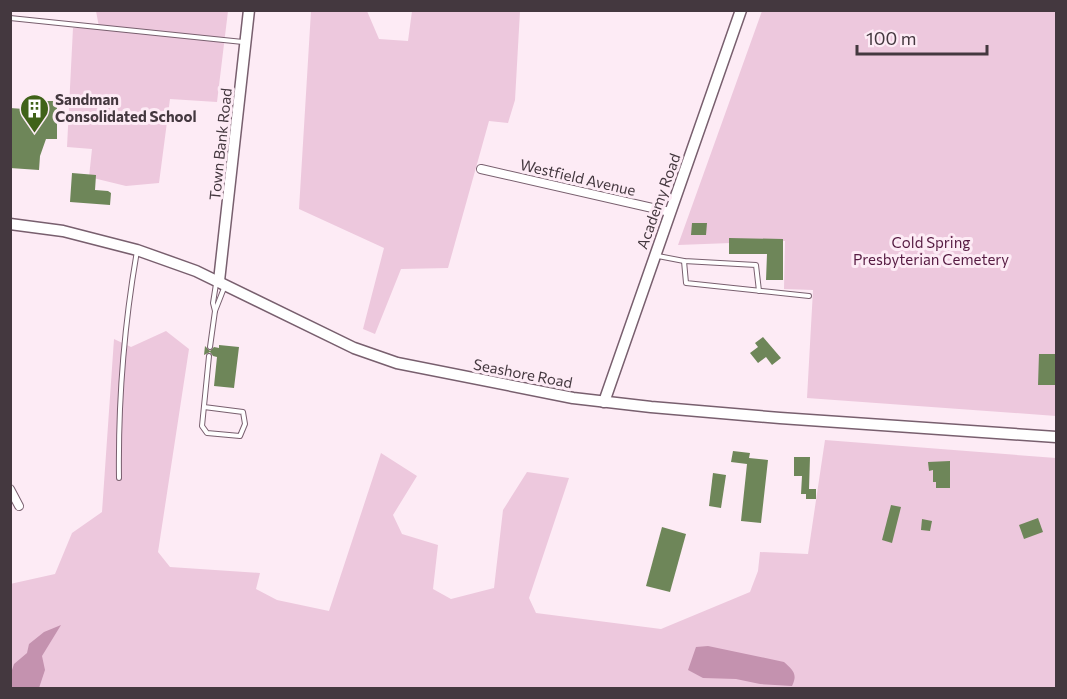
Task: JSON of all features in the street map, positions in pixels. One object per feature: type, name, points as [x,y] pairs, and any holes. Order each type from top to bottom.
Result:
[{"type":"street","name":"Town Bank Road","points":[[220,282],[249,10]]},
{"type":"street","name":"Academy Road","points":[[604,402],[741,10]]},
{"type":"street","name":"Westfield Avenue","points":[[481,169],[670,212]]},
{"type":"street","name":"Seashore Road","points":[[10,224],[63,231],[137,250],[220,282],[354,348],[386,360],[573,398],[780,418],[1056,436]]},
{"type":"street","points":[[10,489],[19,506]]},
{"type":"lane","points":[[10,18],[246,42]]},
{"type":"lane","points":[[119,478],[118,419],[132,276],[137,250]]},
{"type":"lane","points":[[654,256],[684,261],[756,265],[759,291]]},
{"type":"lane","points":[[684,261],[686,283],[808,296]]},
{"type":"lane","points":[[215,311],[213,297],[220,282]]},
{"type":"lane","points":[[210,347],[220,282]]},
{"type":"lane","points":[[204,407],[243,412],[244,424],[240,436],[207,433],[202,426],[209,356]]},
{"type":"green space","points":[[96,11],[228,11],[217,102],[170,99],[159,183],[126,186],[89,177],[92,149],[67,147],[73,28],[99,27]]},
{"type":"green space","points":[[311,11],[367,11],[379,39],[408,41],[412,11],[520,11],[515,100],[508,123],[489,121],[448,268],[401,269],[375,334],[363,329],[384,248],[299,209]]},
{"type":"green space","name":"Cold Spring Presbyterian Cemetery","points":[[762,11],[1056,11],[1056,416],[807,398],[813,290],[784,289],[785,241],[678,245]]},
{"type":"green space","points":[[166,331],[189,349],[158,552],[170,567],[260,573],[256,589],[277,600],[329,611],[381,453],[417,476],[393,515],[402,534],[438,545],[433,589],[451,599],[494,588],[503,510],[527,472],[569,478],[529,598],[536,613],[661,629],[750,592],[758,571],[760,552],[808,554],[825,440],[1056,458],[1056,688],[11,688],[10,584],[55,574],[72,533],[102,512],[114,339],[131,347]]},
{"type":"shaded area","points":[[61,625],[42,656],[45,670],[39,688],[11,688],[11,668],[12,670],[14,664],[27,653],[29,644],[44,632]]},
{"type":"shaded area","points":[[708,646],[784,662],[794,672],[795,678],[792,686],[760,684],[736,679],[703,678],[688,670],[696,647]]},
{"type":"building","name":"Sandman Consolidated School","points":[[43,101],[57,101],[57,139],[46,139],[40,156],[39,170],[10,168],[10,108],[24,109],[24,104],[43,104]]},
{"type":"building","points":[[72,173],[96,175],[95,190],[111,193],[110,205],[70,202]]},
{"type":"building","points":[[692,223],[707,223],[706,235],[691,235]]},
{"type":"building","points":[[729,238],[783,239],[783,280],[766,280],[767,254],[729,254]]},
{"type":"building","points":[[763,337],[781,358],[772,365],[766,357],[758,363],[750,353],[758,347],[755,343]]},
{"type":"building","points":[[219,345],[239,347],[234,388],[214,386],[217,357],[210,352],[204,355],[205,346],[210,351],[214,347],[219,348]]},
{"type":"building","points":[[1039,354],[1056,354],[1056,385],[1038,385]]},
{"type":"building","points":[[733,451],[750,453],[749,458],[768,460],[761,523],[741,521],[747,464],[731,462]]},
{"type":"building","points":[[794,457],[810,457],[809,489],[816,489],[816,499],[806,499],[806,494],[801,494],[802,476],[794,476]]},
{"type":"building","points":[[950,461],[950,488],[936,488],[936,482],[933,482],[933,470],[929,471],[928,462]]},
{"type":"building","points":[[713,473],[726,475],[721,508],[709,506]]},
{"type":"building","points":[[891,505],[901,507],[892,543],[882,540]]},
{"type":"building","points":[[1038,518],[1043,532],[1024,539],[1019,525]]},
{"type":"building","points":[[922,519],[932,521],[930,531],[921,530]]},
{"type":"building","points":[[662,527],[686,534],[670,592],[646,586]]},
{"type":"place","name":"Sandman Consolidated School","points":[[34,134]]}]
